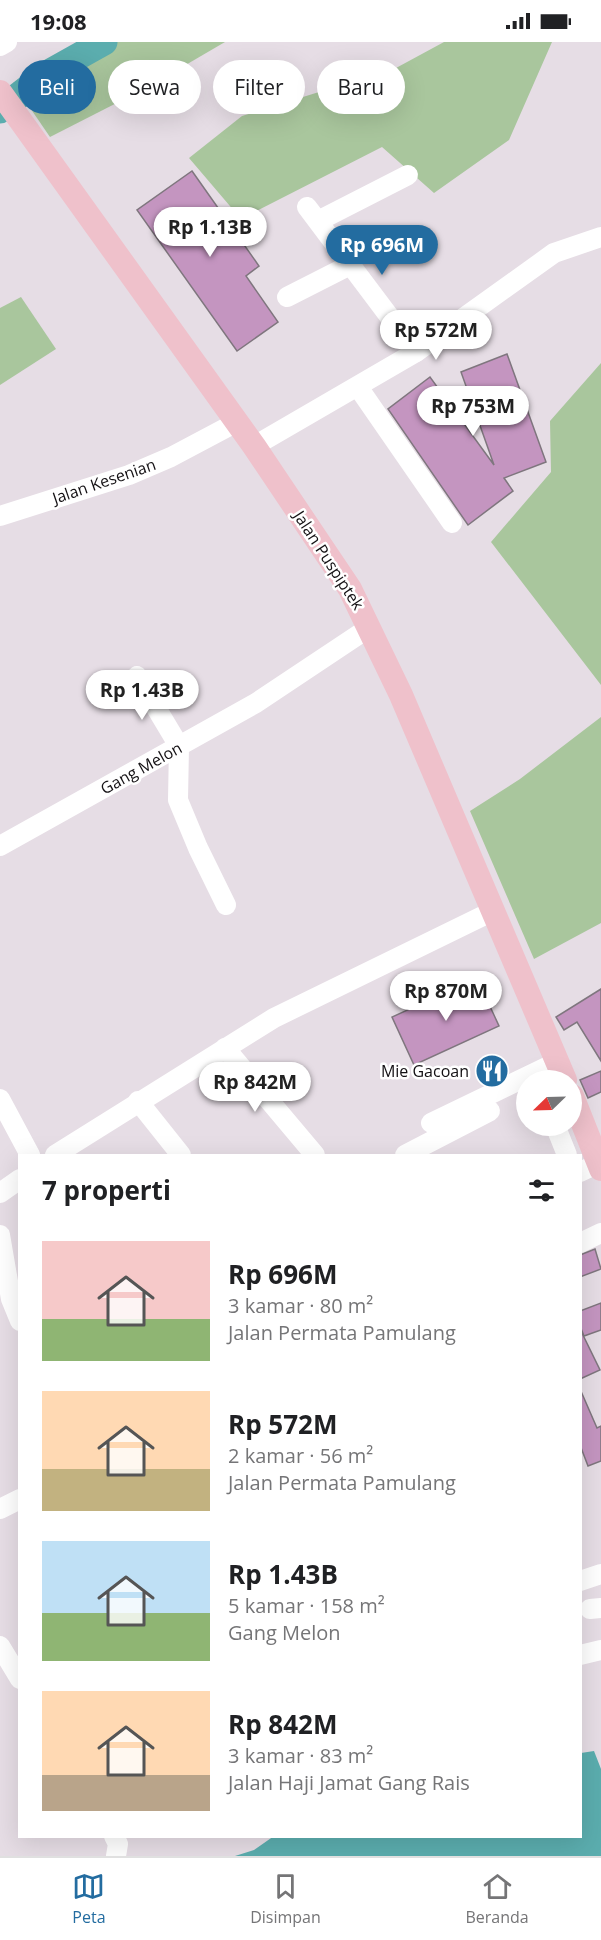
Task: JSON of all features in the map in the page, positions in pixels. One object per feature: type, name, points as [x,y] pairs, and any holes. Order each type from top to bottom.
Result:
[{"type":"main road","name":"Jalan Puspiptek","points":[[0,92],[22,126],[254,446],[350,589],[370,627],[561,1070]]},
{"type":"main road","points":[[582,1127],[595,1167]]},
{"type":"street","points":[[0,46],[7,42]]},
{"type":"street","points":[[408,175],[312,214],[416,352]]},
{"type":"street","points":[[254,446],[416,352],[554,253],[601,237]]},
{"type":"street","points":[[287,297],[350,265]]},
{"type":"street","points":[[358,387],[452,523]]},
{"type":"street","name":"Jalan Kesenian","points":[[0,516],[135,472],[171,457],[237,422]]},
{"type":"street","name":"Gang Melon","points":[[0,846],[256,704],[370,627]]},
{"type":"street","points":[[137,676],[179,746],[178,800],[225,905]]},
{"type":"street","points":[[57,1154],[274,1018],[494,911]]},
{"type":"street","points":[[225,1048],[314,1154]]},
{"type":"street","points":[[431,1123],[516,1089]]},
{"type":"street","points":[[0,1099],[29,1154]]},
{"type":"street","points":[[138,1101],[181,1154]]},
{"type":"street","points":[[407,1154],[490,1112]]},
{"type":"street","points":[[559,1136],[567,1154]]},
{"type":"street","points":[[0,1192],[18,1180]]},
{"type":"street","points":[[582,1242],[601,1233]]},
{"type":"street","points":[[0,1235],[11,1299],[18,1316]]},
{"type":"street","points":[[0,1509],[18,1500]]},
{"type":"street","points":[[582,1580],[601,1574]]},
{"type":"street","points":[[582,1655],[601,1650]]},
{"type":"street","points":[[7,1658],[18,1676]]},
{"type":"street","points":[[115,1838],[118,1844],[116,1856]]},
{"type":"green space","points":[[78,42],[225,42],[194,60],[108,60],[108,107],[96,114],[96,60],[49,60]]},
{"type":"green space","points":[[444,42],[552,42],[509,140],[434,193],[382,147],[241,219],[189,158],[242,116],[305,114],[305,96],[317,93],[317,114],[405,114],[405,63]]},
{"type":"green space","points":[[18,80],[18,90],[13,83]]},
{"type":"green space","points":[[34,114],[95,114],[50,137]]},
{"type":"green space","points":[[21,297],[56,349],[0,385],[0,308]]},
{"type":"green space","points":[[601,363],[601,685],[491,542],[551,472],[550,421]]},
{"type":"green space","points":[[601,717],[601,923],[534,959],[470,811],[520,779]]},
{"type":"water","points":[[594,1751],[601,1769],[601,1856],[235,1856],[254,1850],[271,1838],[582,1838],[582,1753]]},
{"type":"building","points":[[192,171],[259,266],[246,276],[278,322],[237,351],[137,210]]},
{"type":"building","points":[[507,354],[546,462],[504,478],[513,491],[468,525],[388,409],[430,377],[494,465],[461,372]]},
{"type":"building","points":[[477,978],[499,1026],[414,1065],[392,1017]]},
{"type":"building","points":[[601,989],[601,1061],[577,1022],[564,1030],[556,1017]]},
{"type":"building","points":[[601,1071],[601,1092],[588,1098],[582,1079]]},
{"type":"building","points":[[595,1249],[601,1269],[582,1276],[582,1254]]},
{"type":"building","points":[[601,1303],[601,1330],[584,1336],[582,1310]]},
{"type":"building","points":[[582,1333],[600,1370],[582,1378]]},
{"type":"building","points":[[582,1394],[597,1428],[601,1426],[601,1461],[588,1466],[582,1450]]},
{"type":"waterway","points":[[0,110],[45,75],[104,42]]},
{"type":"place","name":"Mie Gacoan","points":[[492,1071]]}]
